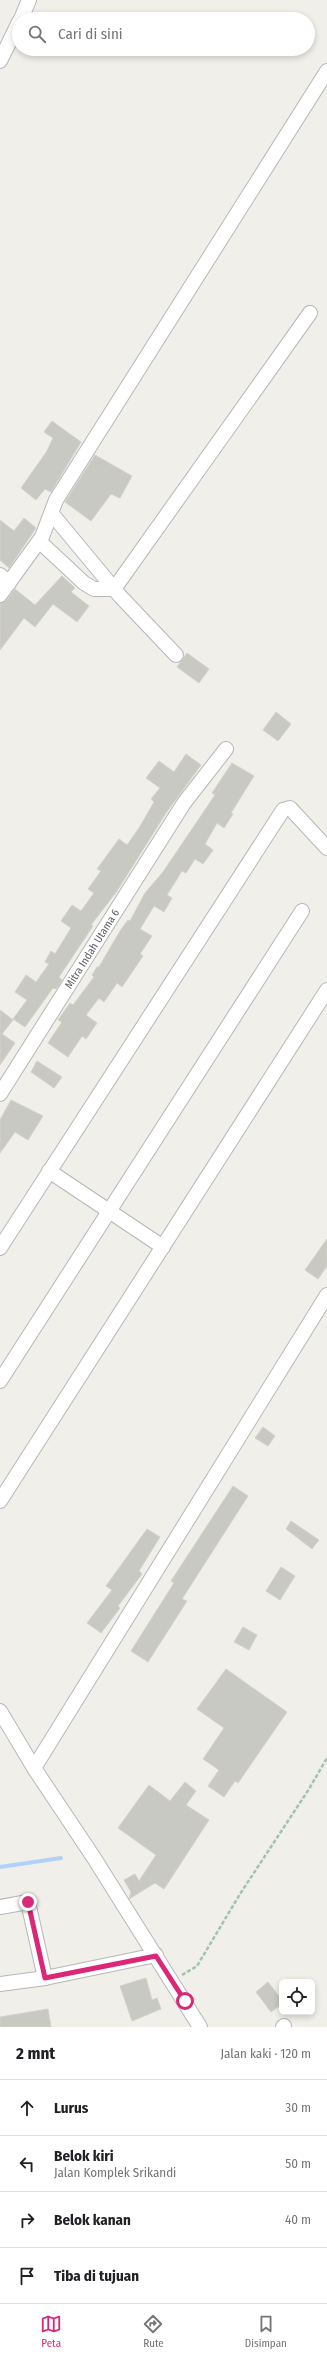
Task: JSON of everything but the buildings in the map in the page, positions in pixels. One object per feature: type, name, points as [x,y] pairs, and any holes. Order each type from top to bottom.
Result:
[{"type":"street","points":[[24,12],[29,0]]},
{"type":"street","points":[[0,62],[12,37]]},
{"type":"street","points":[[0,595],[4,579],[39,541],[52,514],[56,500],[327,71]]},
{"type":"street","points":[[111,589],[310,313]]},
{"type":"street","points":[[52,514],[111,589],[176,655]]},
{"type":"street","points":[[39,541],[71,572],[94,589],[111,589]]},
{"type":"street","name":"Mitra Indah Utama 6","points":[[0,1094],[184,803],[226,749]]},
{"type":"street","points":[[0,1248],[282,810],[290,808],[327,848]]},
{"type":"street","points":[[0,1381],[302,910]]},
{"type":"street","points":[[0,1501],[327,990]]},
{"type":"street","points":[[49,1171],[110,1210],[163,1247]]},
{"type":"street","points":[[34,1768],[327,1295]]},
{"type":"street","points":[[2,1716],[200,2027]]},
{"type":"street","points":[[0,1907],[28,1902],[45,1978]]},
{"type":"street","points":[[0,1984],[45,1978],[156,1956]]},
{"type":"path","points":[[172,1981],[197,1966],[240,1894],[309,1789],[327,1758]]},
{"type":"waterway","points":[[0,1867],[61,1858]]},
{"type":"route","points":[[28,1902],[45,1978],[156,1956],[185,2001]]}]
